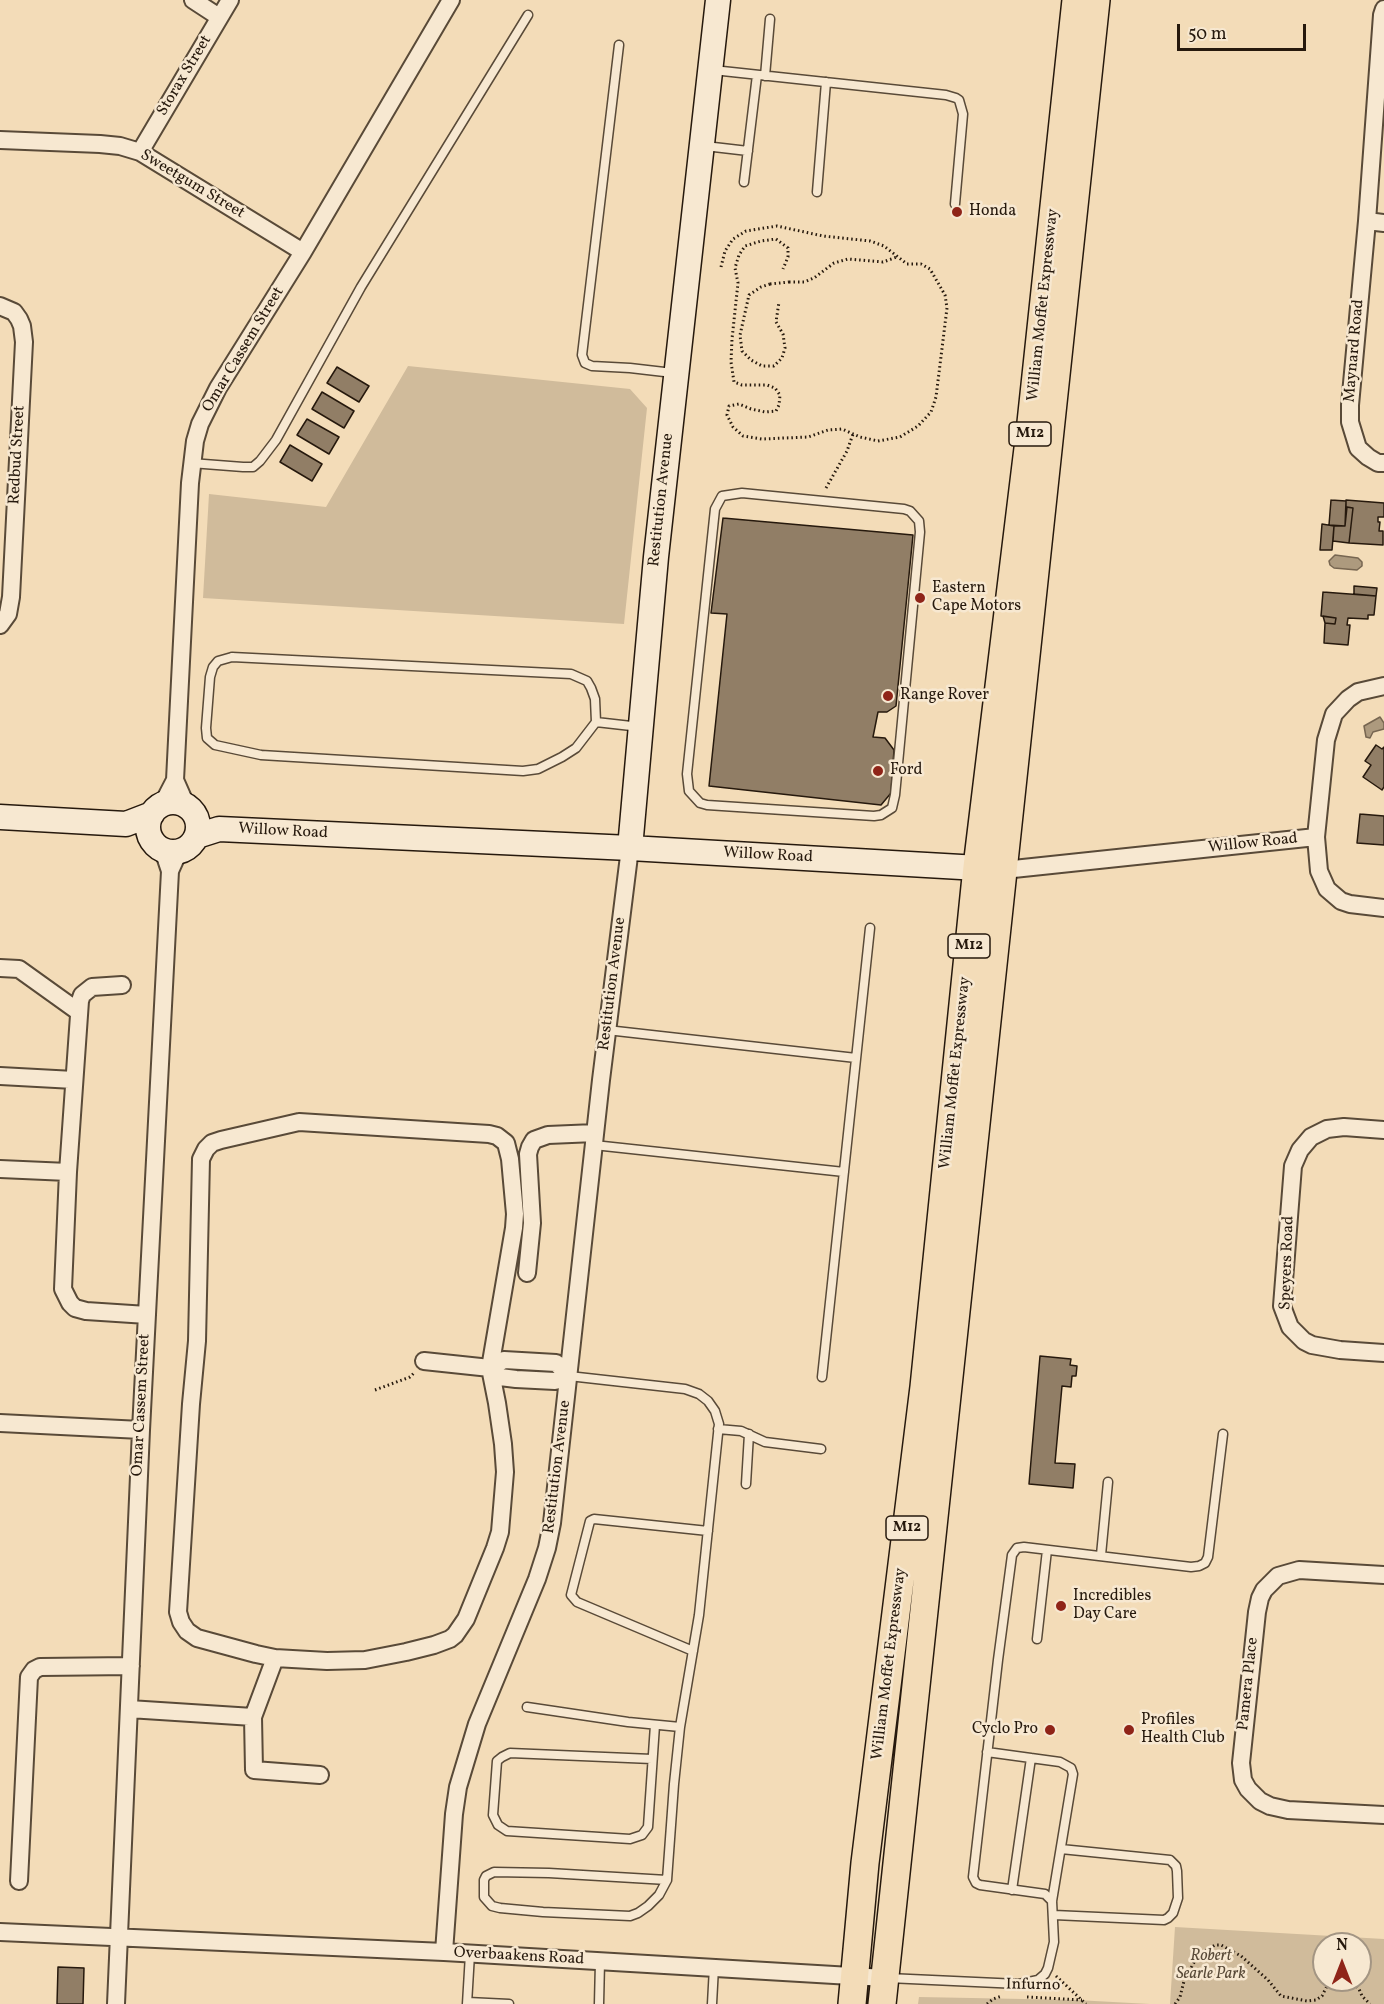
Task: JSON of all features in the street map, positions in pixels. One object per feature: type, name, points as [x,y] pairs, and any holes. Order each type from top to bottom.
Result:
[{"type":"main road","name":"William Moffet Expressway","points":[[852,2004],[865,1863],[924,1388],[977,867],[1030,432],[1076,0]]},
{"type":"main road","name":"William Moffet Expressway","points":[[882,2004],[1096,0]]},
{"type":"street","points":[[193,0],[219,17]]},
{"type":"street","name":"Storax Street","points":[[140,152],[230,0]]},
{"type":"street","name":"Omar Cassem Street","points":[[116,2004],[147,1316],[178,832],[175,780],[191,463],[200,424],[218,388],[303,252],[451,0]]},
{"type":"street","name":"Restitution Avenue","points":[[444,1952],[458,1787],[477,1724],[537,1579],[552,1523],[594,1139],[630,848],[656,557],[718,0]]},
{"type":"street","name":"Maynard Road","points":[[1384,9],[1350,422],[1358,448],[1378,463],[1384,463]]},
{"type":"street","name":"Sweetgum Street","points":[[0,140],[100,144],[120,146],[140,152],[303,252]]},
{"type":"street","points":[[1367,221],[1384,222]]},
{"type":"street","name":"Redbud Street","points":[[0,306],[14,312],[19,319],[24,342],[8,475],[11,597],[8,614],[0,625]]},
{"type":"street","points":[[1384,686],[1358,692],[1334,714],[1326,740],[1316,837],[1319,871],[1327,889],[1341,901],[1384,908]]},
{"type":"street","name":"Willow Road","points":[[0,817],[126,824],[178,832],[630,848],[1004,870],[1316,837]]},
{"type":"street","points":[[0,968],[19,969],[79,1012]]},
{"type":"street","points":[[122,985],[100,986],[86,990],[82,995],[74,1080],[62,1278],[66,1298],[75,1308],[147,1316]]},
{"type":"street","points":[[0,1076],[74,1080]]},
{"type":"street","points":[[299,1122],[497,1136],[506,1143],[510,1159],[515,1214],[490,1368],[503,1444],[504,1472],[500,1532],[487,1568],[460,1628],[455,1635],[444,1642],[365,1660],[327,1661],[275,1658],[198,1638],[181,1622],[178,1612],[190,1416],[198,1341],[201,1159],[212,1143],[299,1122]]},
{"type":"street","name":"Speyers Road","points":[[1384,1130],[1327,1129],[1311,1137],[1300,1150],[1293,1166],[1283,1294],[1285,1316],[1295,1334],[1312,1346],[1384,1353]]},
{"type":"street","points":[[527,1273],[532,1223],[528,1154],[530,1147],[539,1137],[594,1139]]},
{"type":"street","points":[[0,1169],[68,1172]]},
{"type":"street","points":[[424,1361],[490,1368],[500,1377],[516,1379],[555,1382],[569,1376]]},
{"type":"street","points":[[0,1423],[141,1430]]},
{"type":"street","name":"Pamera Place","points":[[1384,1575],[1299,1570],[1285,1572],[1271,1582],[1260,1598],[1257,1612],[1241,1772],[1248,1789],[1260,1801],[1277,1809],[1384,1815]]},
{"type":"street","points":[[275,1658],[254,1717],[254,1770],[320,1775]]},
{"type":"street","points":[[19,1881],[29,1677],[34,1670],[40,1667],[130,1666]]},
{"type":"street","points":[[129,1708],[254,1717]]},
{"type":"street","name":"Overbaakens Road","points":[[0,1932],[444,1952],[885,1978]]},
{"type":"lane","points":[[191,463],[253,467],[260,462],[276,440],[361,287],[528,15]]},
{"type":"lane","points":[[744,182],[770,19]]},
{"type":"lane","points":[[619,45],[582,355],[585,363],[592,366],[676,373]]},
{"type":"lane","points":[[710,70],[946,95],[959,100],[963,114],[955,204]]},
{"type":"lane","points":[[817,192],[826,82]]},
{"type":"lane","points":[[702,145],[748,151]]},
{"type":"lane","points":[[734,493],[820,501],[904,509],[915,516],[920,526],[894,802],[888,812],[874,816],[700,803],[689,791],[687,774],[708,563],[717,504],[722,496],[734,493]]},
{"type":"lane","points":[[240,657],[572,674],[587,681],[591,688],[595,699],[596,722],[576,748],[538,769],[523,771],[261,754],[215,745],[207,738],[206,728],[210,677],[213,667],[223,659],[240,657]]},
{"type":"lane","points":[[596,722],[641,727]]},
{"type":"lane","points":[[822,1377],[870,928]]},
{"type":"lane","points":[[607,1030],[856,1058]]},
{"type":"lane","points":[[594,1139],[844,1172]]},
{"type":"lane","points":[[569,1376],[685,1389],[699,1394],[715,1411],[718,1429],[708,1531],[699,1615],[680,1727],[667,1880],[659,1895],[648,1906],[638,1913],[619,1916],[500,1908],[486,1902],[483,1890],[486,1876],[494,1872],[667,1880]]},
{"type":"lane","points":[[718,1429],[741,1431],[765,1442],[821,1449]]},
{"type":"lane","points":[[746,1484],[749,1434]]},
{"type":"lane","points":[[1052,1901],[1044,1894],[980,1886],[973,1878],[1012,1555],[1017,1548],[1101,1555],[1191,1567],[1205,1563],[1208,1557],[1223,1434]]},
{"type":"lane","points":[[1101,1555],[1108,1482]]},
{"type":"lane","points":[[693,1651],[577,1602],[571,1595],[590,1521],[594,1519],[708,1531]]},
{"type":"lane","points":[[1037,1639],[1047,1550]]},
{"type":"lane","points":[[527,1707],[680,1727]]},
{"type":"lane","points":[[652,1759],[510,1753],[497,1761],[493,1815],[498,1826],[507,1831],[630,1839],[642,1835],[648,1827],[655,1725]]},
{"type":"lane","points":[[987,1752],[1031,1758],[1071,1768],[1073,1779],[1052,1901],[1054,1942],[1048,1968]]},
{"type":"lane","points":[[1012,1890],[1031,1758]]},
{"type":"lane","points":[[1054,1915],[1164,1920],[1173,1913],[1178,1898],[1176,1866],[1170,1860],[1061,1850]]},
{"type":"lane","points":[[470,1954],[468,2003],[509,2004]]},
{"type":"lane","points":[[599,2004],[600,1962]]},
{"type":"lane","points":[[712,2004],[714,1967]]},
{"type":"lane","name":"Overbaakens Road","points":[[885,1978],[1019,1984],[1038,1980],[1048,1968]]},
{"type":"path","points":[[721,267],[725,250],[733,239],[746,231],[777,226],[823,236],[870,241],[884,246],[907,264],[921,264],[930,268],[945,295],[947,308],[936,397],[931,412],[918,426],[900,437],[878,441],[842,429],[828,430],[808,437],[762,439],[743,436],[733,428],[726,415],[729,406],[739,404],[751,410],[776,411],[780,395],[775,388],[767,385],[742,385],[734,382],[731,362],[738,283],[735,268],[739,255],[745,246],[776,239],[788,248],[788,257],[783,268]]},
{"type":"path","points":[[779,302],[776,322],[783,334],[785,348],[782,358],[774,366],[762,366],[742,351],[740,335],[749,295],[770,284],[804,282],[814,278],[834,263],[848,259],[884,262],[898,257]]},
{"type":"path","points":[[820,501],[847,451],[853,434]]},
{"type":"path","points":[[375,1390],[410,1377],[416,1365],[424,1361]]},
{"type":"path","points":[[1175,2004],[1180,1997],[1187,1973],[1198,1955],[1215,1945],[1221,1945],[1242,1956],[1268,1980],[1281,1996],[1307,2001],[1316,2000],[1323,1996],[1325,1992]]},
{"type":"path","points":[[1048,1968],[1086,2004]]},
{"type":"path","points":[[1360,1992],[1370,2004]]},
{"type":"path","name":"Infurno","points":[[987,2004],[1002,1996],[1012,1996]]},
{"type":"path","name":"Infurno","points":[[1022,1996],[1082,2000]]},
{"type":"green space","points":[[408,366],[630,389],[647,408],[624,624],[203,598],[209,494],[326,507]]},
{"type":"green space","name":"Robert Searle Park","points":[[1175,1927],[1312,1935],[1312,1992],[1372,1992],[1372,1938],[1384,1939],[1384,2004],[1170,2004]]},
{"type":"green space","name":"Robert Searle Park","points":[[919,1997],[1076,2000],[1150,2004],[918,2004]]},
{"type":"shaded area","points":[[1335,555],[1358,558],[1362,566],[1357,570],[1334,568],[1329,561]]},
{"type":"shaded area","points":[[1380,717],[1384,723],[1384,729],[1373,732],[1370,738],[1366,737],[1364,726]]},
{"type":"building","points":[[337,367],[369,386],[359,402],[327,383]]},
{"type":"building","points":[[322,392],[354,411],[344,428],[312,409]]},
{"type":"building","points":[[307,419],[339,437],[329,454],[297,435]]},
{"type":"building","points":[[290,445],[322,464],[312,481],[280,462]]},
{"type":"building","points":[[1331,500],[1346,501],[1345,526],[1329,525]]},
{"type":"building","points":[[1346,500],[1384,503],[1384,517],[1378,517],[1379,531],[1383,531],[1383,545],[1349,543],[1353,508],[1346,507]]},
{"type":"building","points":[[1347,507],[1353,508],[1349,543],[1333,541],[1334,526],[1345,526]]},
{"type":"building","points":[[723,518],[913,535],[896,706],[887,712],[878,712],[873,737],[885,738],[894,750],[891,793],[881,805],[709,786],[727,614],[711,613]]},
{"type":"building","points":[[1322,524],[1334,526],[1332,550],[1320,550]]},
{"type":"building","points":[[1354,586],[1377,588],[1376,596],[1354,594]]},
{"type":"building","points":[[1323,592],[1376,596],[1374,615],[1368,615],[1368,619],[1348,618],[1347,625],[1350,625],[1348,645],[1324,643],[1325,623],[1335,624],[1336,618],[1321,616]]},
{"type":"building","points":[[1323,616],[1336,618],[1335,624],[1325,623]]},
{"type":"building","points":[[1376,745],[1382,749],[1384,747],[1384,787],[1382,790],[1363,777],[1371,765],[1365,761]]},
{"type":"building","points":[[1360,814],[1384,816],[1384,845],[1357,843]]},
{"type":"building","points":[[1040,1356],[1071,1359],[1070,1365],[1077,1366],[1076,1376],[1072,1376],[1071,1387],[1062,1386],[1055,1463],[1075,1464],[1073,1488],[1029,1484]]},
{"type":"building","points":[[58,1967],[84,1968],[83,2004],[57,2004]]},
{"type":"place","name":"Honda","points":[[957,212]]},
{"type":"place","name":"Eastern Cape Motors","points":[[920,598]]},
{"type":"place","name":"Range Rover","points":[[888,696]]},
{"type":"place","name":"Ford","points":[[878,771]]},
{"type":"place","name":"Incredibles Day Care","points":[[1061,1606]]},
{"type":"place","name":"Cyclo Pro","points":[[1050,1730]]},
{"type":"place","name":"Profiles Health Club","points":[[1129,1730]]}]
